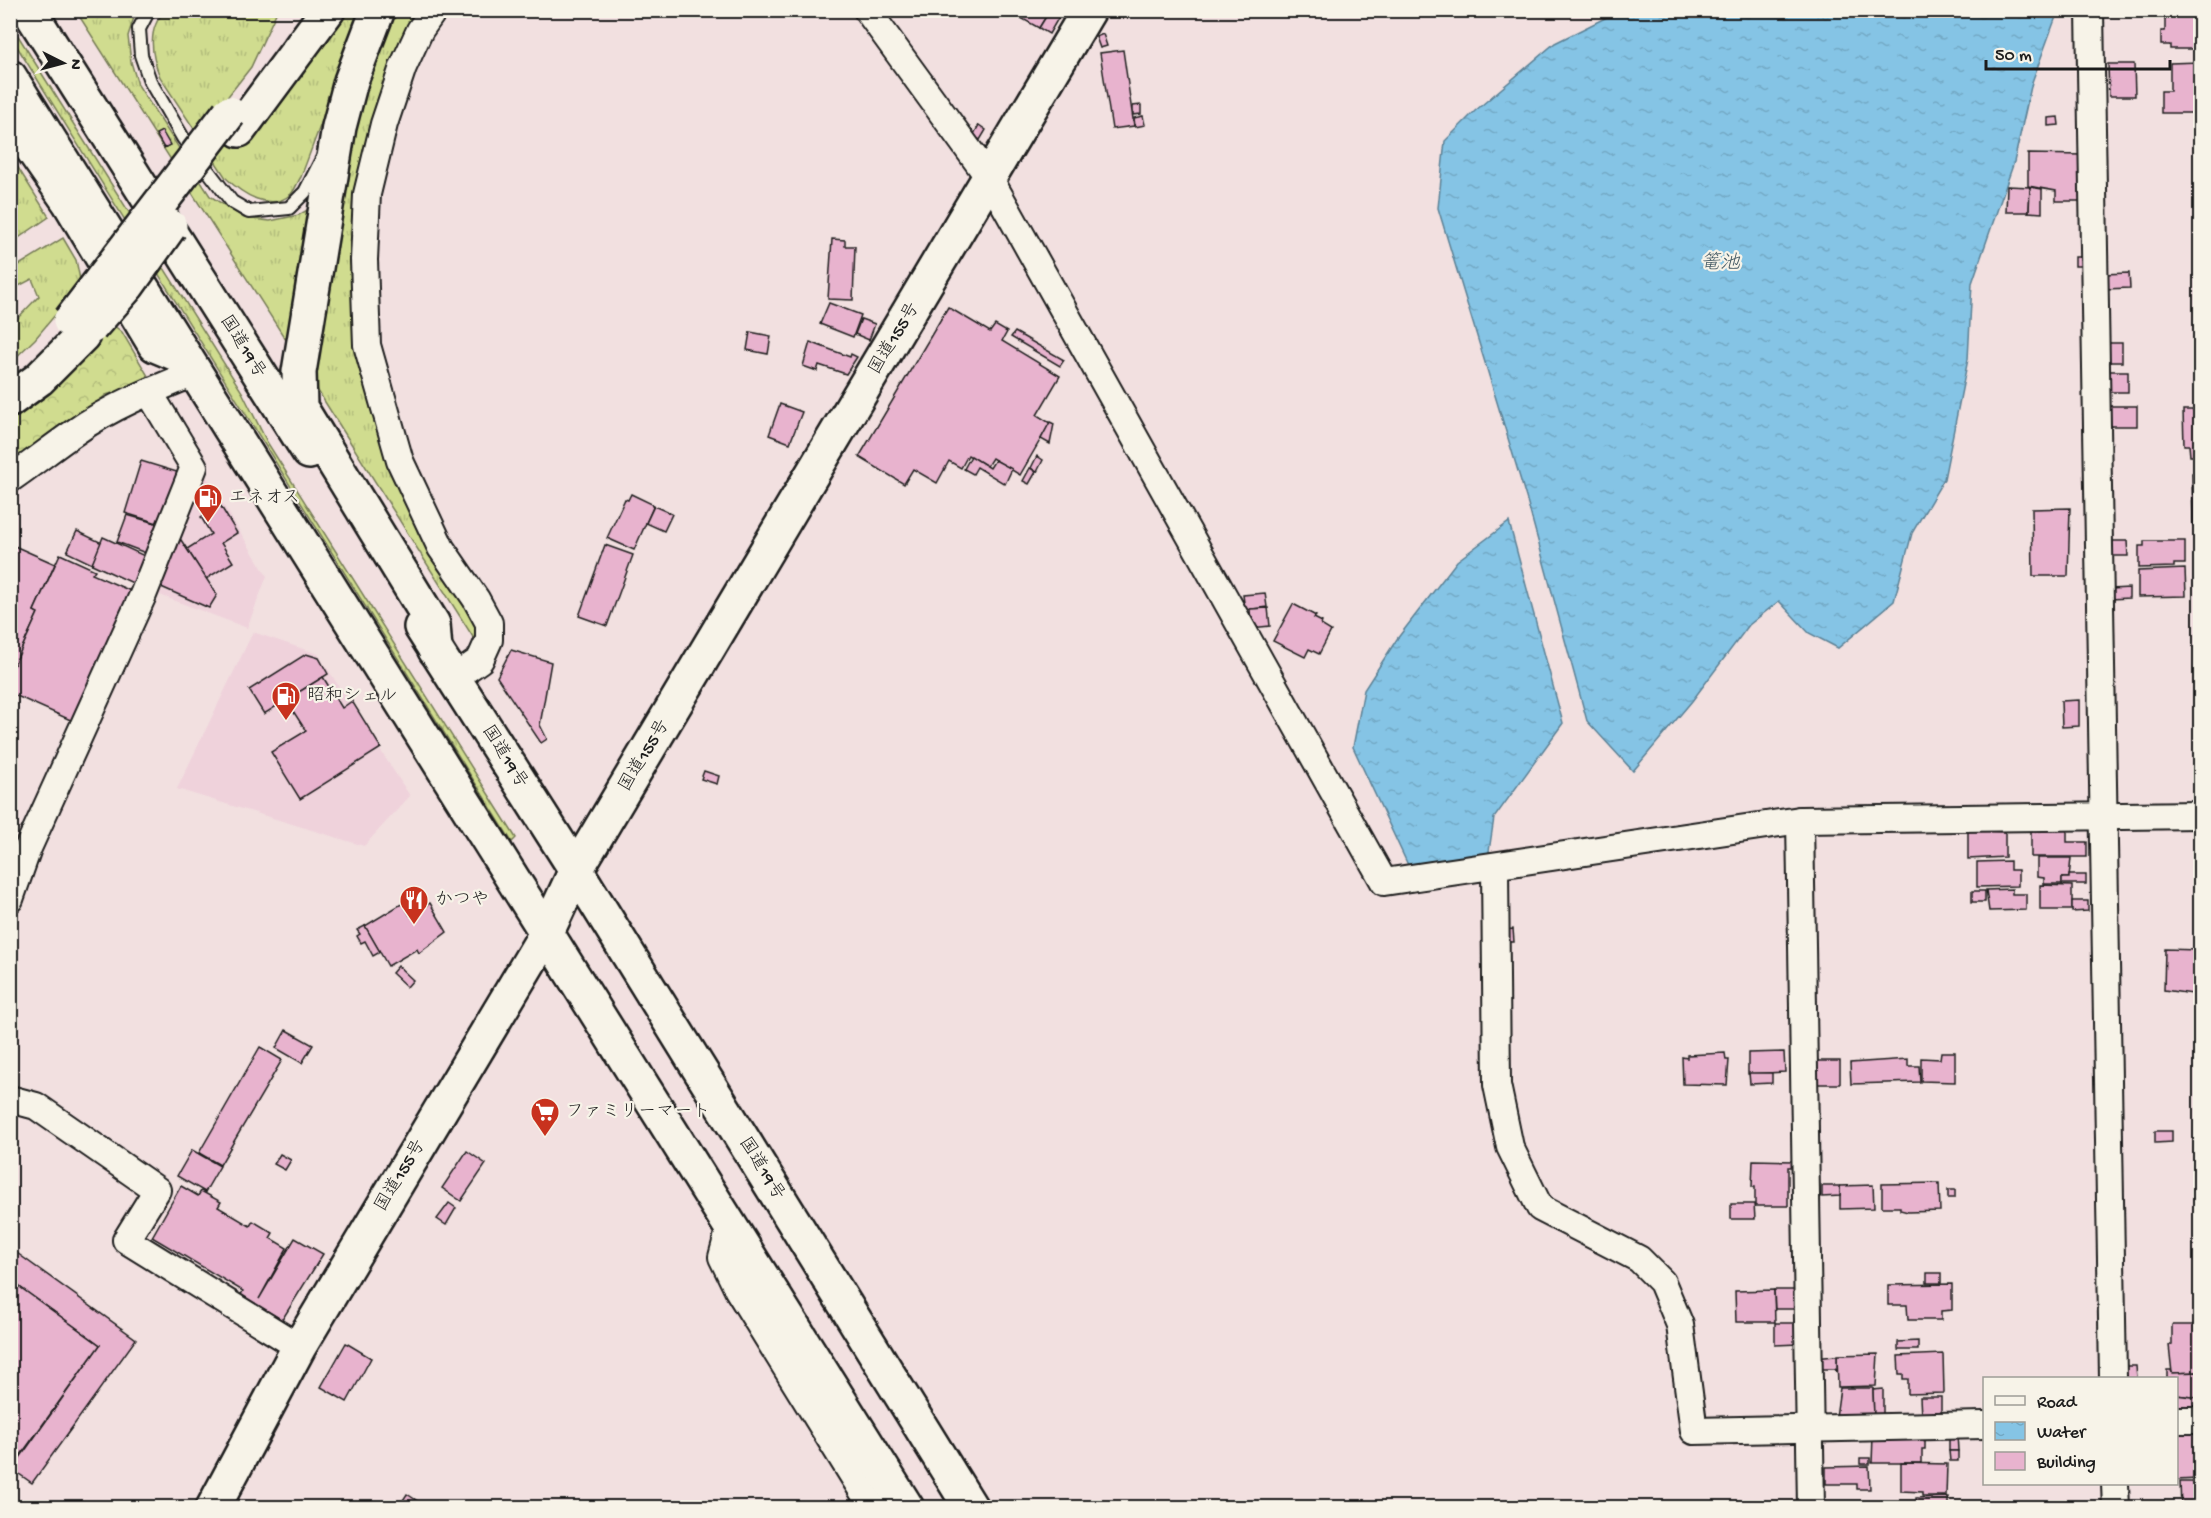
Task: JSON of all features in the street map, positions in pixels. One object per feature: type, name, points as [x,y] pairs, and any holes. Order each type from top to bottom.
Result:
[{"type":"highway","name":"国道19号","points":[[29,10],[576,870],[971,1508]]},
{"type":"highway","points":[[10,377],[76,328],[128,285],[305,10]]},
{"type":"highway","points":[[234,121],[328,10]]},
{"type":"highway","points":[[378,10],[351,81],[339,127],[299,372],[300,407],[433,624],[435,650]]},
{"type":"highway","name":"国道155号","points":[[218,1506],[298,1347],[547,932],[576,870],[1089,10]]},
{"type":"highway","points":[[10,77],[907,1508]]},
{"type":"highway","points":[[10,117],[69,202],[155,345],[192,365]]},
{"type":"highway","points":[[10,400],[39,379],[76,328]]},
{"type":"street","points":[[434,10],[420,30],[403,67],[384,124],[367,194],[364,260],[367,345],[400,461],[441,549],[476,599],[489,623],[489,640],[480,660],[454,678]]},
{"type":"street","points":[[867,10],[990,179],[1384,882],[1800,820],[2200,815]]},
{"type":"street","points":[[2090,10],[2113,1377]]},
{"type":"street","points":[[10,479],[75,431],[149,392],[192,365]]},
{"type":"street","points":[[10,899],[28,848],[144,595],[194,467],[149,392]]},
{"type":"street","points":[[1800,820],[1811,1508]]},
{"type":"street","points":[[1494,867],[1497,1085],[1510,1147],[1540,1208],[1639,1259],[1662,1282],[1680,1324],[1694,1431],[1983,1425]]},
{"type":"street","points":[[10,1099],[36,1106],[157,1190],[126,1240],[298,1347]]},
{"type":"street","points":[[730,1227],[722,1257],[738,1290],[873,1508]]},
{"type":"street","points":[[2178,1420],[2200,1420]]},
{"type":"street","points":[[2115,1485],[2116,1508]]},
{"type":"lane","points":[[149,10],[139,29],[141,55],[150,81],[183,138],[232,202],[249,212],[289,208],[305,192],[327,143],[339,127]]},
{"type":"shaded area","name":"エネオス","points":[[203,471],[267,576],[247,628],[152,592]]},
{"type":"shaded area","name":"昭和シェル","points":[[253,632],[318,654],[410,796],[364,846],[177,789]]},
{"type":"green space","points":[[76,11],[136,11],[128,36],[131,62],[138,85],[210,196],[244,218],[270,221],[299,215],[314,206],[291,348]]},
{"type":"green space","points":[[165,11],[277,11],[251,67],[218,109],[242,144],[342,11],[363,11],[301,177],[291,194],[274,202],[256,199],[240,190],[226,178],[157,69],[153,51],[153,34],[155,25]]},
{"type":"green space","points":[[396,11],[424,11],[396,65],[360,346],[483,630],[478,645],[313,383],[355,131],[379,41]]},
{"type":"green space","points":[[10,23],[242,392],[267,442],[516,838],[512,842],[11,37]]},
{"type":"green space","points":[[10,155],[49,217],[11,243],[10,242]]},
{"type":"green space","points":[[63,238],[76,260],[81,284],[35,339],[11,362],[11,325],[39,296],[32,279],[11,290],[11,270]]},
{"type":"green space","points":[[109,322],[122,332],[151,381],[106,395],[75,420],[11,461],[11,412]]},
{"type":"water","name":"篭池","points":[[2056,10],[2057,14],[2032,82],[2014,162],[1972,283],[1968,359],[1944,479],[1912,533],[1894,601],[1838,648],[1809,633],[1779,601],[1749,625],[1692,701],[1633,771],[1587,721],[1528,504],[1438,208],[1445,141],[1475,111],[1555,43],[1619,11]]},
{"type":"water","points":[[1509,522],[1563,723],[1494,818],[1488,858],[1408,865],[1353,747],[1364,690],[1397,639],[1457,561]]},
{"type":"building","points":[[1025,10],[1050,10],[1039,28],[1021,18]]},
{"type":"building","points":[[1050,10],[1060,15],[1049,34],[1039,28]]},
{"type":"building","points":[[2165,10],[2199,10],[2200,43],[2195,43],[2196,49],[2170,49],[2170,45],[2161,45],[2161,31],[2165,31]]},
{"type":"building","points":[[1103,34],[1107,46],[1100,48],[1096,37]]},
{"type":"building","points":[[1123,50],[1134,126],[1112,129],[1100,53]]},
{"type":"building","points":[[2200,62],[2200,113],[2161,113],[2161,91],[2170,91],[2170,63]]},
{"type":"building","points":[[2108,64],[2134,64],[2135,96],[2109,96]]},
{"type":"building","points":[[1141,105],[1141,114],[1133,115],[1133,106]]},
{"type":"building","points":[[1143,116],[1145,125],[1135,127],[1134,118]]},
{"type":"building","points":[[2058,117],[2059,125],[2048,126],[2048,118]]},
{"type":"building","points":[[979,125],[986,130],[980,140],[973,136]]},
{"type":"building","points":[[162,131],[170,145],[164,148],[156,134]]},
{"type":"building","points":[[2028,154],[2083,155],[2081,201],[2056,201],[2056,191],[2028,186]]},
{"type":"building","points":[[2007,186],[2030,187],[2029,212],[2006,212]]},
{"type":"building","points":[[2030,187],[2042,189],[2042,213],[2029,212]]},
{"type":"building","points":[[832,239],[845,240],[845,246],[855,246],[853,300],[828,299]]},
{"type":"building","points":[[2075,257],[2082,257],[2081,266],[2075,266]]},
{"type":"building","points":[[2129,273],[2130,288],[2104,289],[2103,274]]},
{"type":"building","points":[[829,303],[861,315],[853,337],[820,324]]},
{"type":"building","points":[[948,307],[990,332],[995,325],[1007,332],[1002,341],[1060,376],[1037,415],[1050,423],[1020,475],[992,458],[987,466],[968,455],[961,468],[949,461],[937,483],[913,469],[904,484],[859,457]]},
{"type":"building","points":[[861,319],[875,324],[869,340],[855,334]]},
{"type":"building","points":[[750,332],[771,336],[768,354],[747,350]]},
{"type":"building","points":[[1015,332],[1064,360],[1060,366],[1011,337]]},
{"type":"building","points":[[810,342],[850,357],[851,354],[857,357],[846,374],[819,365],[817,371],[803,366]]},
{"type":"building","points":[[2105,343],[2122,343],[2122,362],[2105,362]]},
{"type":"building","points":[[2108,371],[2128,371],[2128,392],[2109,392]]},
{"type":"building","points":[[780,404],[802,412],[790,443],[769,435]]},
{"type":"building","points":[[2108,406],[2137,406],[2137,426],[2108,426]]},
{"type":"building","points":[[2183,410],[2200,410],[2200,456],[2190,456],[2189,445],[2184,445]]},
{"type":"building","points":[[1050,422],[1054,424],[1050,444],[1041,439]]},
{"type":"building","points":[[971,456],[990,468],[995,460],[1012,469],[1005,484],[977,467],[973,474],[964,469]]},
{"type":"building","points":[[1037,456],[1043,460],[1037,472],[1031,468]]},
{"type":"building","points":[[141,461],[180,473],[164,525],[125,513]]},
{"type":"building","points":[[1030,468],[1036,472],[1029,484],[1023,481]]},
{"type":"building","points":[[2192,473],[2200,473],[2200,525],[2193,525]]},
{"type":"building","points":[[631,494],[654,505],[634,550],[607,538],[625,499],[628,500]]},
{"type":"building","points":[[220,505],[237,533],[221,543],[233,562],[206,579],[187,549],[211,534],[201,517]]},
{"type":"building","points":[[654,506],[672,514],[664,531],[646,523]]},
{"type":"building","points":[[2070,508],[2068,576],[2033,576],[2032,509]]},
{"type":"building","points":[[127,515],[162,525],[151,555],[117,542]]},
{"type":"building","points":[[77,531],[102,543],[92,564],[67,552]]},
{"type":"building","points":[[103,537],[149,558],[137,585],[92,564]]},
{"type":"building","points":[[181,540],[217,595],[209,608],[159,586],[176,543]]},
{"type":"building","points":[[2109,541],[2127,541],[2128,556],[2109,556]]},
{"type":"building","points":[[2144,541],[2185,541],[2185,564],[2174,564],[2174,567],[2139,568],[2139,546],[2144,546]]},
{"type":"building","points":[[10,544],[55,564],[34,611],[38,613],[10,674]]},
{"type":"building","points":[[605,545],[633,555],[607,626],[579,616]]},
{"type":"building","points":[[60,554],[95,570],[92,574],[133,592],[75,722],[10,693],[10,674],[38,613],[34,611]]},
{"type":"building","points":[[2185,569],[2186,596],[2138,597],[2138,571]]},
{"type":"building","points":[[2129,588],[2129,598],[2111,599],[2111,589]]},
{"type":"building","points":[[1265,593],[1267,607],[1245,610],[1243,595]]},
{"type":"building","points":[[1293,604],[1316,616],[1314,618],[1322,622],[1321,625],[1331,631],[1319,654],[1309,649],[1305,657],[1273,641]]},
{"type":"building","points":[[1268,608],[1270,626],[1251,628],[1250,609]]},
{"type":"building","points":[[511,650],[551,662],[540,725],[547,739],[541,743],[497,677]]},
{"type":"building","points":[[306,654],[319,658],[328,674],[264,714],[249,690]]},
{"type":"building","points":[[323,677],[342,708],[352,701],[381,748],[300,799],[271,752],[306,731],[286,700]]},
{"type":"building","points":[[2079,700],[2079,726],[2062,727],[2061,701]]},
{"type":"building","points":[[704,771],[719,776],[717,784],[701,779]]},
{"type":"building","points":[[2031,828],[2067,829],[2067,842],[2087,842],[2087,857],[2031,857]]},
{"type":"building","points":[[1968,830],[2005,832],[2005,857],[1968,859]]},
{"type":"building","points":[[2037,858],[2071,858],[2069,878],[2062,878],[2062,884],[2044,884],[2044,878],[2037,877]]},
{"type":"building","points":[[2010,861],[2010,870],[2018,870],[2018,886],[1977,887],[1977,862]]},
{"type":"building","points":[[2069,875],[2086,875],[2086,884],[2062,884],[2062,878],[2069,878]]},
{"type":"building","points":[[2040,885],[2072,886],[2072,910],[2040,910]]},
{"type":"building","points":[[2012,889],[2012,894],[2026,894],[2026,910],[1989,911],[1986,890]]},
{"type":"building","points":[[1972,891],[1985,891],[1985,902],[1972,902]]},
{"type":"building","points":[[2072,901],[2088,901],[2088,911],[2072,912]]},
{"type":"building","points":[[403,903],[410,915],[430,903],[447,932],[419,953],[417,949],[388,966],[365,926]]},
{"type":"building","points":[[365,926],[380,952],[373,956],[365,941],[361,943],[357,936],[360,934],[357,930]]},
{"type":"building","points":[[1513,929],[1514,942],[1507,942],[1506,930]]},
{"type":"building","points":[[2197,945],[2200,945],[2197,971],[2200,971],[2200,995],[2164,990],[2165,949],[2197,950]]},
{"type":"building","points":[[398,966],[413,980],[407,987],[392,973]]},
{"type":"building","points":[[286,1030],[313,1045],[302,1063],[276,1048]]},
{"type":"building","points":[[260,1047],[282,1060],[220,1165],[199,1153]]},
{"type":"building","points":[[1784,1052],[1785,1072],[1748,1074],[1748,1053]]},
{"type":"building","points":[[1941,1052],[1955,1052],[1955,1082],[1921,1081],[1921,1058],[1940,1059]]},
{"type":"building","points":[[1725,1053],[1726,1060],[1729,1060],[1727,1085],[1683,1084],[1682,1057]]},
{"type":"building","points":[[1908,1059],[1908,1066],[1919,1066],[1920,1082],[1851,1084],[1850,1063]]},
{"type":"building","points":[[1817,1061],[1840,1061],[1840,1084],[1817,1084]]},
{"type":"building","points":[[1749,1073],[1772,1073],[1772,1083],[1750,1084]]},
{"type":"building","points":[[2155,1131],[2172,1131],[2172,1142],[2155,1143]]},
{"type":"building","points":[[192,1150],[220,1166],[205,1192],[177,1176]]},
{"type":"building","points":[[467,1151],[486,1164],[461,1201],[442,1188]]},
{"type":"building","points":[[280,1154],[291,1160],[285,1170],[274,1164]]},
{"type":"building","points":[[1753,1160],[1792,1161],[1792,1167],[1788,1167],[1788,1206],[1755,1206],[1755,1187],[1752,1187]]},
{"type":"building","points":[[1939,1183],[1940,1211],[1908,1212],[1900,1210],[1900,1207],[1882,1207],[1882,1184]]},
{"type":"building","points":[[1873,1185],[1874,1208],[1840,1209],[1840,1186]]},
{"type":"building","points":[[181,1186],[198,1196],[201,1191],[221,1202],[218,1207],[250,1226],[253,1221],[273,1233],[270,1238],[287,1248],[259,1299],[295,1238],[323,1254],[282,1320],[262,1308],[259,1313],[238,1300],[243,1291],[152,1237]]},
{"type":"building","points":[[1822,1186],[1840,1186],[1840,1196],[1822,1197]]},
{"type":"building","points":[[1948,1190],[1955,1190],[1955,1198],[1948,1198]]},
{"type":"building","points":[[449,1203],[456,1208],[446,1225],[437,1219]]},
{"type":"building","points":[[1731,1204],[1754,1204],[1755,1219],[1731,1219]]},
{"type":"building","points":[[10,1248],[136,1339],[32,1483],[12,1469],[100,1345],[10,1280]]},
{"type":"building","points":[[1927,1273],[1941,1273],[1941,1283],[1927,1283]]},
{"type":"building","points":[[10,1280],[100,1345],[10,1470]]},
{"type":"building","points":[[1952,1284],[1952,1310],[1941,1311],[1941,1320],[1908,1320],[1907,1305],[1888,1305],[1888,1285]]},
{"type":"building","points":[[1774,1290],[1775,1322],[1736,1322],[1735,1291]]},
{"type":"building","points":[[1774,1290],[1794,1290],[1795,1309],[1775,1309]]},
{"type":"building","points":[[1775,1323],[1798,1323],[1799,1344],[1775,1345]]},
{"type":"building","points":[[2172,1325],[2200,1325],[2200,1372],[2172,1373],[2169,1345],[2172,1345]]},
{"type":"building","points":[[1918,1341],[1918,1350],[1898,1350],[1898,1342]]},
{"type":"building","points":[[346,1343],[371,1358],[347,1402],[321,1387]]},
{"type":"building","points":[[1878,1354],[1876,1386],[1838,1387],[1837,1355]]},
{"type":"building","points":[[1943,1354],[1944,1393],[1908,1394],[1908,1379],[1903,1379],[1903,1374],[1899,1374],[1898,1356]]},
{"type":"building","points":[[1837,1356],[1837,1372],[1835,1369],[1815,1369],[1815,1358]]},
{"type":"building","points":[[2123,1366],[2136,1366],[2137,1377],[2123,1377]]},
{"type":"building","points":[[2167,1370],[2171,1370],[2172,1373],[2200,1372],[2200,1398],[2178,1395],[2178,1377],[2167,1377]]},
{"type":"building","points":[[1840,1388],[1873,1388],[1874,1416],[1836,1417]]},
{"type":"building","points":[[1883,1389],[1883,1417],[1874,1416],[1873,1390]]},
{"type":"building","points":[[2178,1395],[2200,1398],[2200,1410],[2178,1412]]},
{"type":"building","points":[[1920,1397],[1941,1397],[1941,1418],[1921,1417]]},
{"type":"building","points":[[2178,1430],[2197,1430],[2198,1479],[2178,1480]]},
{"type":"building","points":[[1949,1433],[1957,1433],[1958,1451],[1949,1451]]},
{"type":"building","points":[[1873,1436],[1922,1436],[1922,1440],[1925,1440],[1925,1449],[1922,1449],[1922,1463],[1872,1463]]},
{"type":"building","points":[[1949,1451],[1958,1451],[1958,1461],[1950,1461]]},
{"type":"building","points":[[1860,1458],[1870,1458],[1870,1464],[1860,1464]]},
{"type":"building","points":[[1901,1463],[1947,1464],[1946,1496],[1922,1496],[1922,1492],[1901,1491]]},
{"type":"building","points":[[1869,1466],[1870,1489],[1857,1489],[1857,1484],[1826,1484],[1826,1467]]},
{"type":"building","points":[[2180,1482],[2200,1482],[2200,1508],[2181,1508]]},
{"type":"building","points":[[407,1494],[428,1508],[398,1508]]},
{"type":"building","points":[[1948,1497],[1948,1508],[1916,1508],[1916,1498]]},
{"type":"place","name":"エネオス","points":[[208,524]]},
{"type":"place","name":"昭和シェル","points":[[286,722]]},
{"type":"place","name":"かつや","points":[[414,926]]},
{"type":"place","name":"ファミリーマート","points":[[545,1138]]}]
